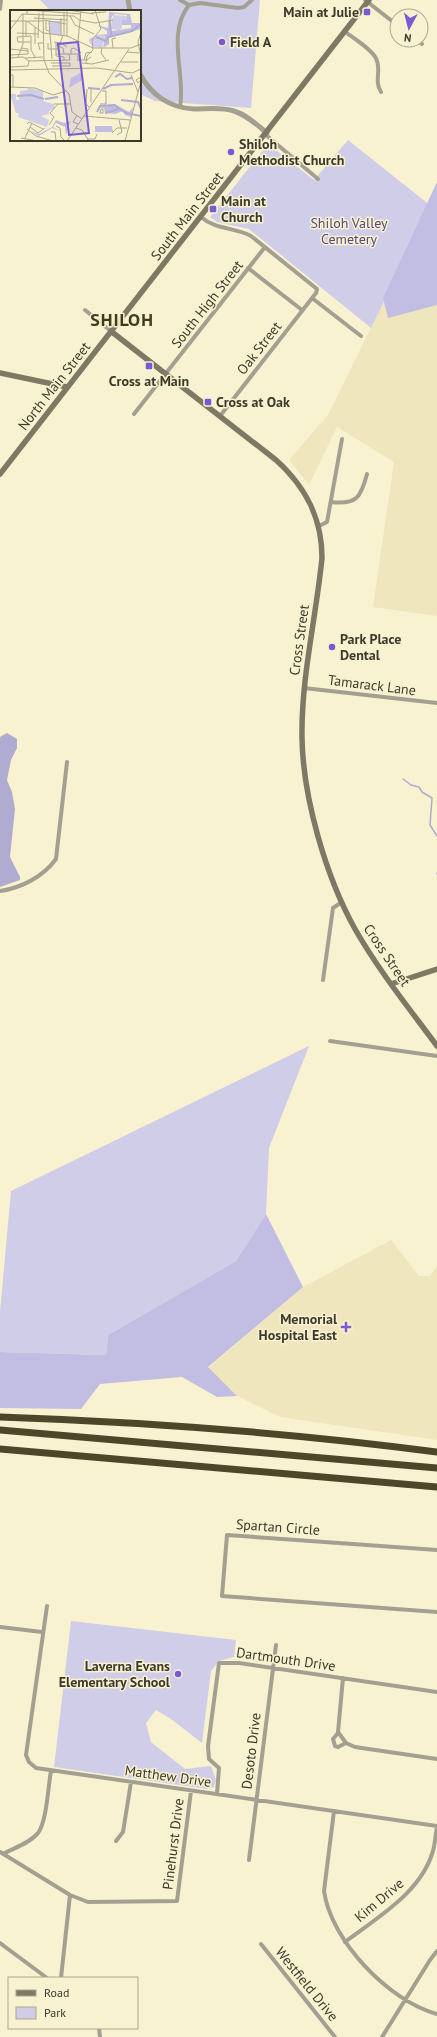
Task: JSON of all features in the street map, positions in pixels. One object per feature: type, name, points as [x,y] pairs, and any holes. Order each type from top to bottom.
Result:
[{"type":"highway","points":[[0,1416],[198,1427],[437,1452]]},
{"type":"highway","points":[[0,1430],[437,1468]]},
{"type":"highway","points":[[0,1450],[437,1487]]},
{"type":"main road","name":"South Main Street","points":[[112,332],[367,1]]},
{"type":"main road","name":"Cross Street","points":[[112,332],[276,460],[293,476],[308,498],[319,526],[322,558],[304,688],[302,739],[306,773],[316,829],[342,902],[355,929],[391,984],[437,1046]]},
{"type":"main road","name":"North Main Street","points":[[0,474],[67,387],[112,332]]},
{"type":"main road","points":[[0,373],[67,387]]},
{"type":"main road","points":[[391,984],[437,969]]},
{"type":"street","points":[[0,9],[1,0]]},
{"type":"street","points":[[128,0],[130,10]]},
{"type":"street","points":[[180,0],[189,5],[200,3],[238,8],[244,7],[252,0]]},
{"type":"street","points":[[367,1],[389,19]]},
{"type":"street","points":[[180,107],[181,92],[178,60],[179,35],[182,20],[189,5]]},
{"type":"street","points":[[344,31],[376,56],[378,64],[377,84],[381,92]]},
{"type":"street","points":[[141,75],[151,90],[160,98],[180,107],[233,111],[245,116],[318,179]]},
{"type":"street","points":[[201,218],[213,226],[245,233],[265,247]]},
{"type":"street","name":"South High Street","points":[[134,414],[265,247]]},
{"type":"street","name":"Oak Street","points":[[220,416],[316,292],[315,286],[265,247]]},
{"type":"street","points":[[248,268],[302,310]]},
{"type":"street","points":[[312,298],[361,336]]},
{"type":"street","name":"Cross Street","points":[[85,310],[112,332]]},
{"type":"street","points":[[319,526],[327,522],[342,439]]},
{"type":"street","points":[[331,502],[343,503],[353,501],[362,491],[367,474]]},
{"type":"street","name":"Tamarack Lane","points":[[304,688],[437,704]]},
{"type":"street","points":[[0,891],[21,887],[30,882],[52,866],[56,859],[67,762]]},
{"type":"street","points":[[323,980],[332,912],[335,905],[342,902]]},
{"type":"street","points":[[330,1040],[437,1056]]},
{"type":"street","name":"Spartan Circle","points":[[437,1550],[227,1535],[222,1596],[437,1612]]},
{"type":"street","points":[[0,1627],[42,1632],[47,1606]]},
{"type":"street","name":"Matthew Drive","points":[[42,1632],[26,1755],[29,1762],[36,1768],[437,1826]]},
{"type":"street","name":"Desoto Drive","points":[[249,1860],[276,1645]]},
{"type":"street","name":"Dartmouth Drive","points":[[217,1794],[218,1768],[209,1760],[208,1746],[219,1663],[227,1662],[273,1668],[437,1692]]},
{"type":"street","points":[[343,1678],[338,1733],[346,1743],[355,1747],[437,1759]]},
{"type":"street","points":[[338,1733],[333,1739],[334,1746],[338,1747],[346,1743]]},
{"type":"street","points":[[2,1853],[32,1839],[39,1832],[43,1823],[50,1771]]},
{"type":"street","points":[[116,1841],[123,1832],[131,1782]]},
{"type":"street","name":"Pinehurst Drive","points":[[70,1895],[88,1902],[102,1903],[177,1901],[191,1791]]},
{"type":"street","points":[[334,1811],[324,1892],[326,1905],[335,1926],[346,1942],[380,1981],[404,2001],[437,2014]]},
{"type":"street","name":"Kim Drive","points":[[346,1942],[402,1897],[415,1884],[426,1867],[434,1848],[437,1826]]},
{"type":"street","points":[[2,1853],[70,1895],[61,1977]]},
{"type":"street","points":[[0,1943],[46,1977]]},
{"type":"street","name":"Westfield Drive","points":[[261,1944],[335,2037]]},
{"type":"street","points":[[382,2037],[437,1951]]},
{"type":"shaded area","points":[[437,182],[437,305],[388,318],[383,298]]},
{"type":"shaded area","points":[[437,193],[437,616],[373,607],[394,462],[337,427],[309,485],[289,460],[328,415]]},
{"type":"shaded area","points":[[7,733],[17,739],[17,748],[11,760],[7,780],[12,792],[15,809],[10,857],[20,880],[0,887],[0,737]]},
{"type":"shaded area","points":[[266,1214],[303,1287],[208,1367],[237,1396],[217,1397],[182,1377],[100,1384],[81,1409],[0,1408],[0,1352],[106,1355],[108,1335],[236,1261]]},
{"type":"shaded area","name":"Memorial Hospital East","points":[[391,1240],[419,1276],[430,1276],[437,1266],[437,1440],[280,1417],[237,1396],[208,1368],[303,1287]]},
{"type":"green space","points":[[40,0],[260,0],[251,108],[155,101],[141,94],[141,10],[50,10]]},
{"type":"green space","name":"Shiloh Valley Cemetery","points":[[348,140],[431,206],[371,328],[249,229],[217,222],[210,217],[268,144],[314,180]]},
{"type":"green space","points":[[309,1046],[269,1148],[266,1214],[236,1261],[108,1335],[106,1355],[0,1352],[0,1312],[11,1191]]},
{"type":"green space","points":[[71,1621],[236,1640],[234,1657],[219,1661],[211,1671],[202,1743],[171,1719],[156,1710],[146,1723],[151,1742],[185,1769],[211,1766],[216,1780],[214,1787],[207,1789],[54,1767]]},
{"type":"waterway","points":[[403,779],[411,785],[419,787],[422,792],[432,798],[430,825],[437,836]]},
{"type":"place","name":"Main at Julie","points":[[367,12]]},
{"type":"place","name":"Field A","points":[[222,42]]},
{"type":"place","name":"Shiloh Methodist Church","points":[[231,152]]},
{"type":"place","name":"Main at Church","points":[[213,209]]},
{"type":"place","name":"Cross at Main","points":[[149,366]]},
{"type":"place","name":"Cross at Oak","points":[[208,402]]},
{"type":"place","name":"Park Place Dental","points":[[332,647]]},
{"type":"place","name":"Memorial Hospital East","points":[[346,1327]]},
{"type":"place","name":"Laverna Evans Elementary School","points":[[178,1674]]},
{"type":"district","name":"SHILOH","points":[[122,319]]}]
